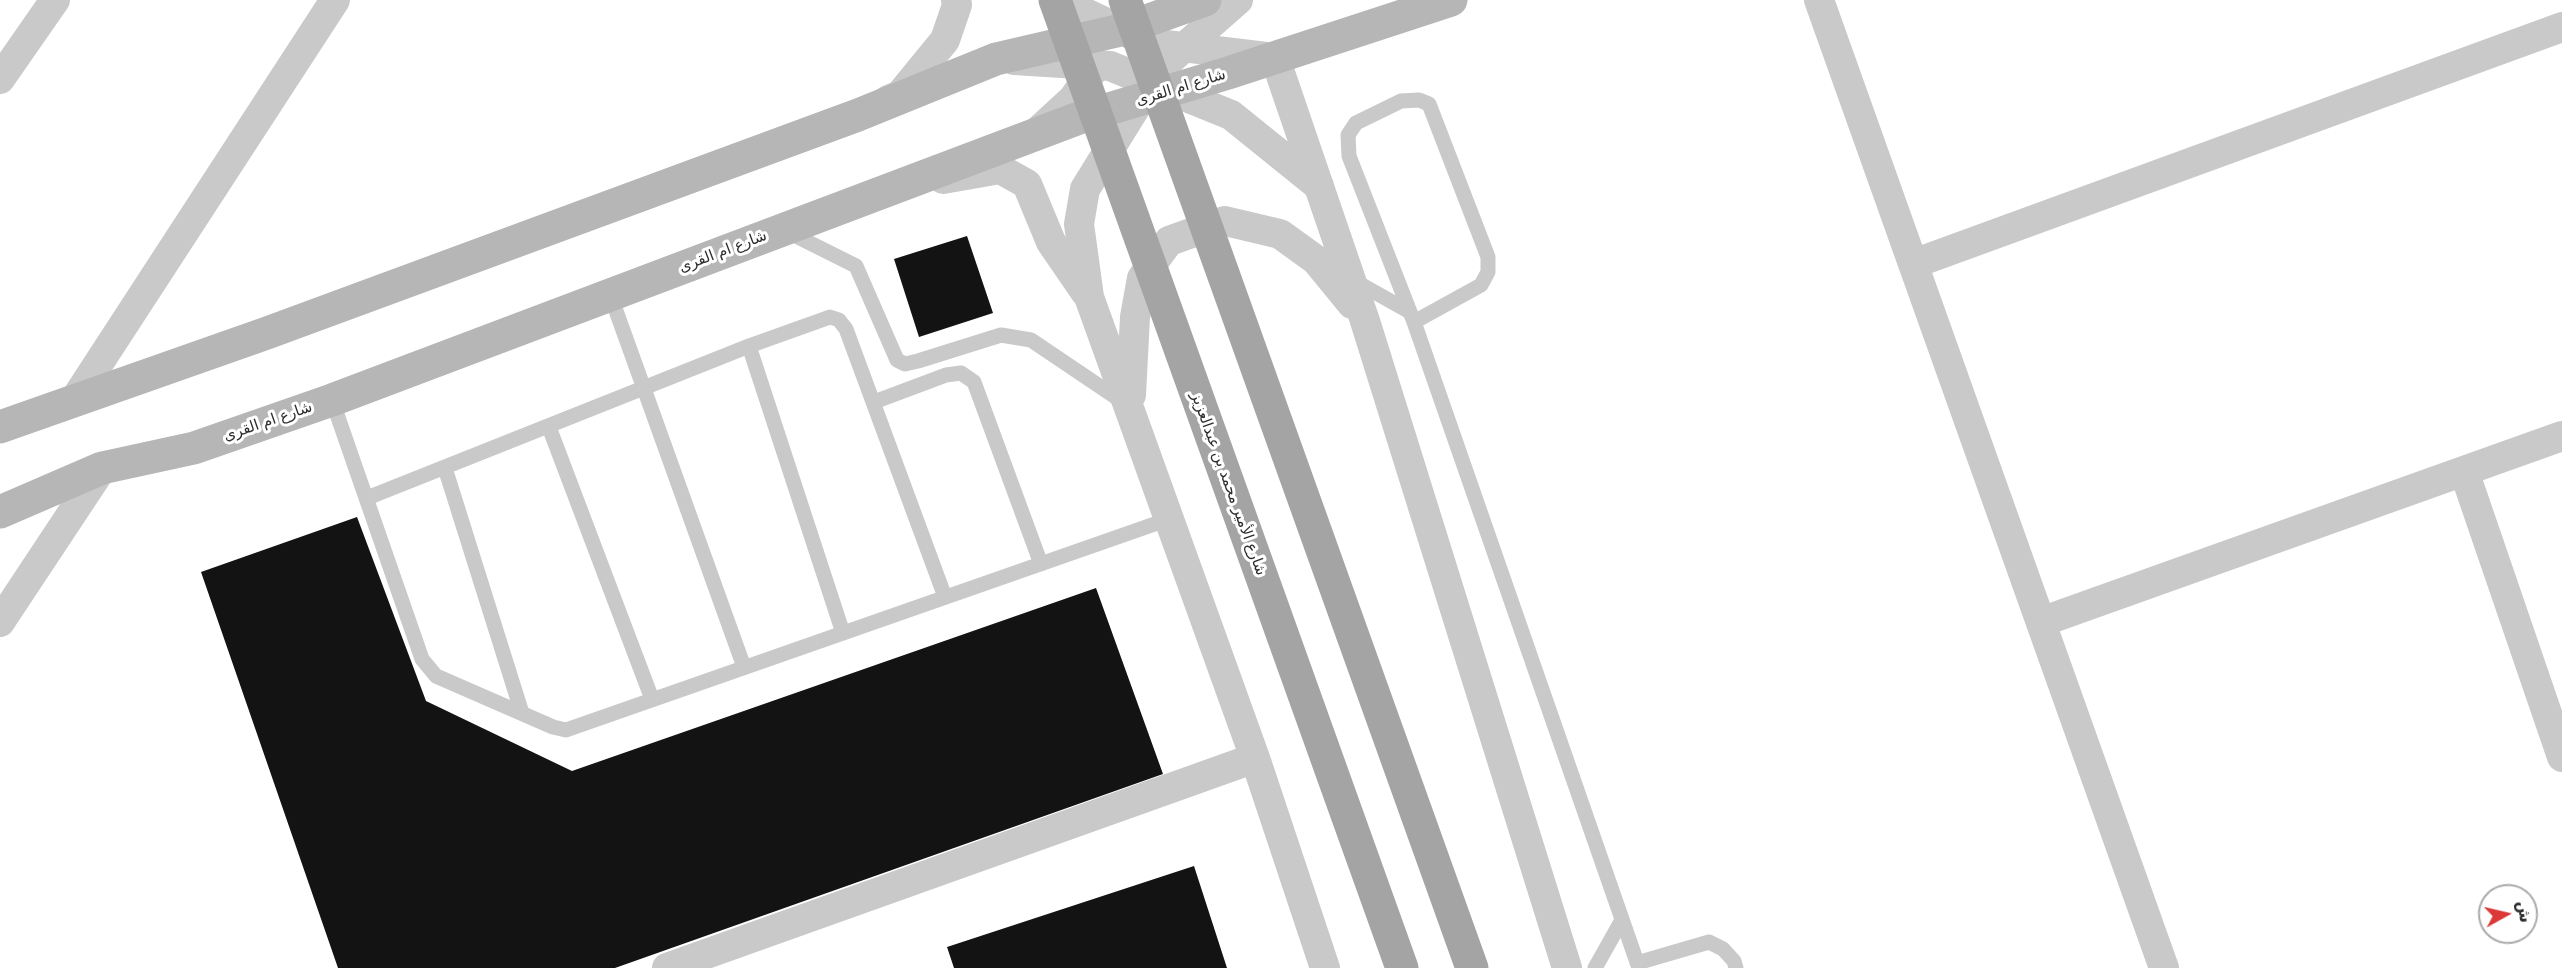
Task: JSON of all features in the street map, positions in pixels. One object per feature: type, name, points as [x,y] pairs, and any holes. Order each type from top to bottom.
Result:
[{"type":"main road","name":"شارع الأمير محمد بن عبدالعزيز","points":[[1056,0],[1402,968]]},
{"type":"main road","points":[[0,427],[278,329],[858,115],[996,59],[1123,15],[1205,0]]},
{"type":"main road","name":"شارع ام القرى","points":[[0,512],[102,468],[194,448],[332,400],[1154,91],[1275,58],[1450,0]]},
{"type":"main road","points":[[1123,15],[1472,968]]},
{"type":"street","points":[[0,79],[55,0]]},
{"type":"street","points":[[74,401],[336,0]]},
{"type":"street","points":[[858,115],[900,95],[945,40],[957,5],[956,0]]},
{"type":"street","points":[[1056,0],[1123,15],[1149,43],[1275,58],[1365,321],[1567,968]]},
{"type":"street","points":[[1034,135],[1073,99],[1096,65],[1123,15],[1140,0]]},
{"type":"street","points":[[1238,0],[1164,65],[1154,91],[1085,189],[1079,224],[1089,297],[1255,758],[1325,968]]},
{"type":"street","points":[[1819,0],[2164,968]]},
{"type":"street","points":[[1913,264],[2562,27]]},
{"type":"street","points":[[996,59],[1110,66],[1154,91],[1231,115],[1318,186]]},
{"type":"street","points":[[887,190],[1000,169],[1027,184],[1051,242],[1089,297]]},
{"type":"street","points":[[1129,409],[1135,317],[1142,278],[1169,241],[1225,221],[1280,234],[1316,260],[1365,321]]},
{"type":"street","points":[[2041,622],[2562,436]]},
{"type":"street","points":[[0,622],[102,468]]},
{"type":"street","points":[[2464,471],[2562,757]]},
{"type":"street","points":[[667,968],[1255,758]]},
{"type":"lane","points":[[1412,317],[1481,285],[1488,272],[1488,256],[1429,104],[1419,100],[1401,101],[1356,123],[1348,135],[1349,156],[1412,317],[1638,966],[1709,942],[1723,949],[1734,961],[1736,968]]},
{"type":"lane","points":[[783,229],[856,266],[897,360],[905,364],[918,361],[1001,335],[1031,340],[1129,409]]},
{"type":"lane","points":[[1350,278],[1412,317]]},
{"type":"lane","points":[[610,294],[744,667]]},
{"type":"lane","points":[[367,498],[749,346],[830,317],[838,320],[846,328],[945,597]]},
{"type":"lane","points":[[749,346],[843,633]]},
{"type":"lane","points":[[873,402],[945,375],[961,373],[974,382],[1041,564]]},
{"type":"lane","points":[[332,400],[422,659],[436,676],[553,727],[566,730],[1169,519]]},
{"type":"lane","points":[[549,427],[652,699]]},
{"type":"lane","points":[[445,468],[522,713]]},
{"type":"lane","points":[[1595,968],[1622,920]]},
{"type":"building","points":[[967,236],[993,313],[919,337],[894,259]]},
{"type":"building","points":[[357,517],[426,701],[572,771],[1096,588],[1163,774],[615,968],[338,968],[201,572]]},
{"type":"building","points":[[1194,866],[1227,968],[954,968],[947,947]]}]
